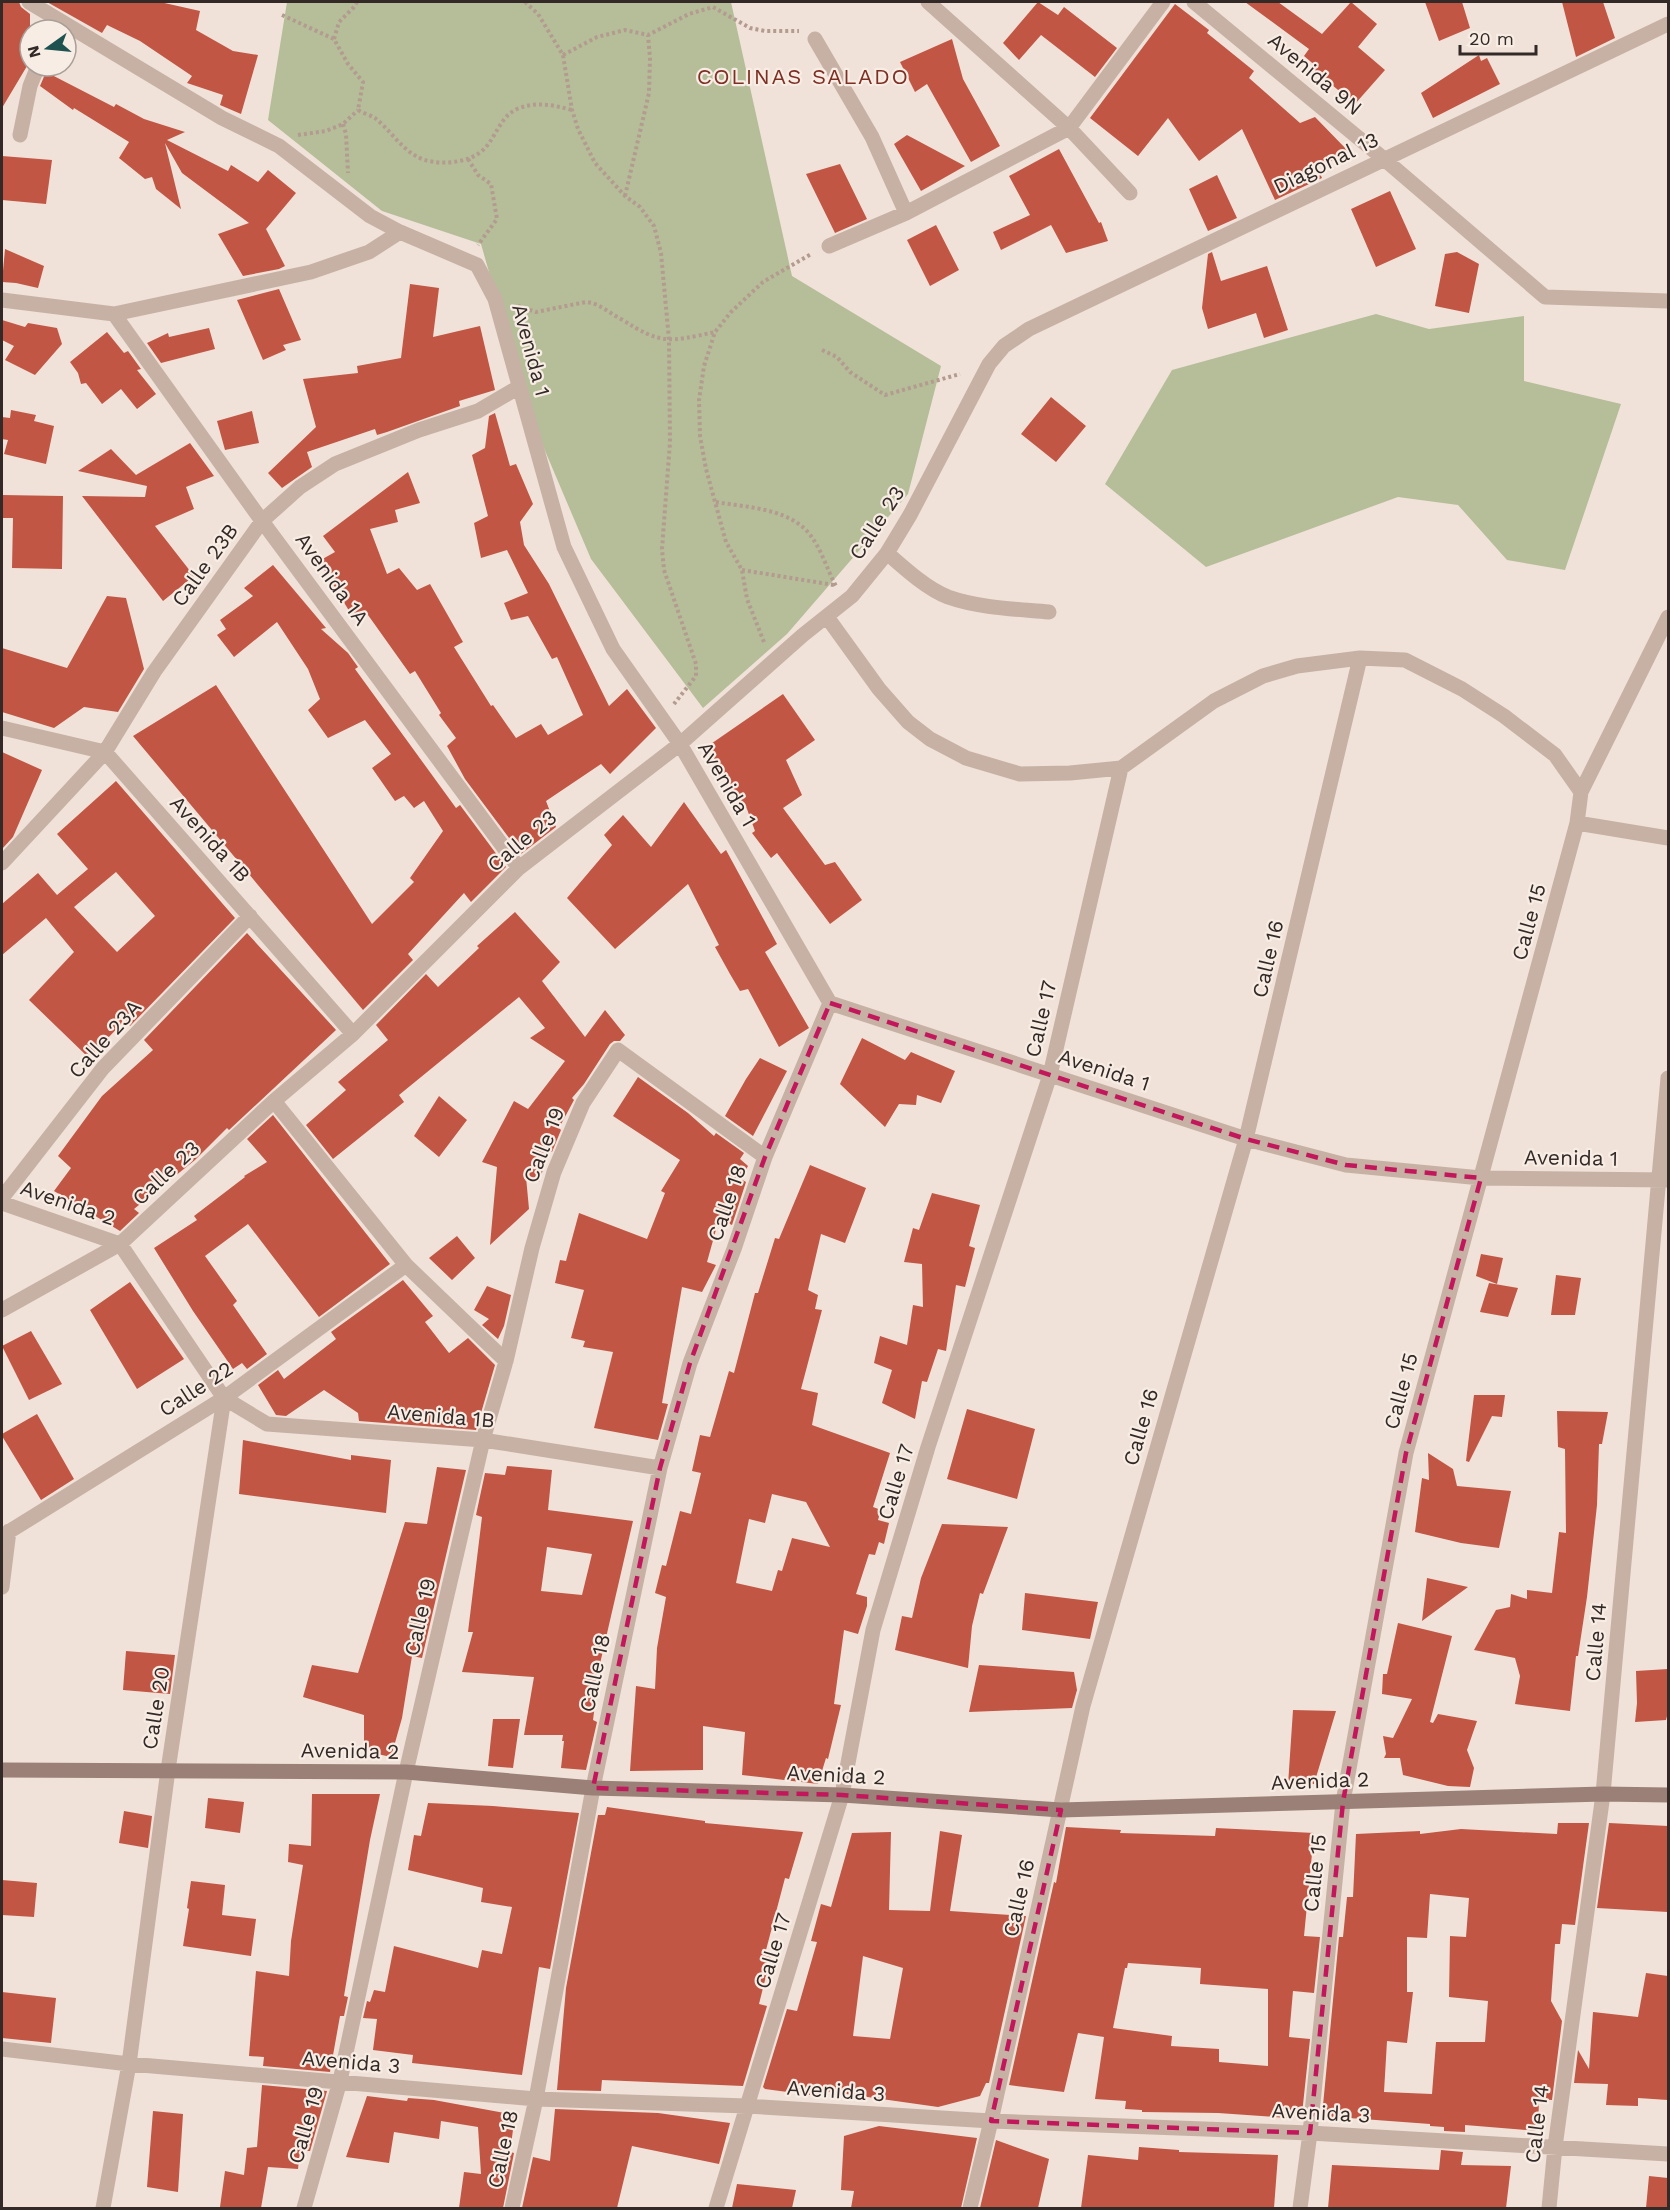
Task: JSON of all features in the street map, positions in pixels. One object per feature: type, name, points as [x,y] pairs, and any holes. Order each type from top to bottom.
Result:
[{"type":"street","name":"Avenida 1","points":[[29,2],[46,18]]},
{"type":"street","points":[[928,2],[1069,128],[1130,193]]},
{"type":"street","points":[[829,246],[906,213],[1069,128],[1163,2]]},
{"type":"street","name":"Avenida 9N","points":[[1194,2],[1384,159],[1545,297],[1668,301]]},
{"type":"street","name":"Diagonal 13","points":[[1004,346],[1029,329],[1668,24]]},
{"type":"street","name":"Avenida 1","points":[[78,38],[222,118],[279,146],[370,216],[400,232],[477,265],[495,299],[564,547],[613,649],[680,744],[830,1003],[1246,1139],[1346,1166],[1481,1178],[1663,1180]]},
{"type":"street","points":[[815,39],[872,137],[906,213]]},
{"type":"street","points":[[20,135],[33,78]]},
{"type":"street","points":[[2,300],[114,314],[311,272],[369,252],[400,232]]},
{"type":"street","name":"Avenida 1A","points":[[114,314],[262,521],[519,868]]},
{"type":"street","name":"Calle 23","points":[[2,1310],[120,1244],[274,1101],[353,1034],[519,868],[680,744],[772,662],[852,596],[887,553],[910,515],[989,364],[1004,346]]},
{"type":"street","name":"Calle 23B","points":[[2,863],[105,752],[154,672],[262,521],[300,487],[335,464],[419,430],[478,411],[519,387]]},
{"type":"street","points":[[887,553],[906,570],[946,596],[983,605],[1049,612]]},
{"type":"street","points":[[827,617],[879,689],[908,722],[930,740],[966,758],[1020,774],[1070,773],[1120,768],[1214,701],[1263,676],[1297,666],[1360,658],[1405,660],[1462,689],[1504,716],[1555,755],[1581,792]]},
{"type":"street","name":"Calle 15","points":[[1300,2208],[1310,2133],[1343,1802],[1406,1453],[1577,823],[1581,792],[1668,617]]},
{"type":"street","name":"Calle 16","points":[[970,2208],[1086,1694],[1246,1139],[1360,658]]},
{"type":"street","points":[[2,728],[105,752]]},
{"type":"street","name":"Avenida 1B","points":[[105,752],[353,1034]]},
{"type":"street","name":"Calle 17","points":[[716,2208],[842,1795],[873,1630],[928,1447],[1050,1075],[1120,768]]},
{"type":"street","points":[[1577,823],[1668,838]]},
{"type":"street","name":"Calle 23A","points":[[2,1200],[103,1068],[250,916]]},
{"type":"street","name":"Calle 18","points":[[512,2208],[536,2099],[593,1788],[660,1468],[690,1363],[734,1249],[765,1157],[830,1003]]},
{"type":"street","name":"Calle 18","points":[[618,1050],[765,1157]]},
{"type":"street","name":"Calle 19","points":[[304,2208],[340,2081],[406,1772],[483,1440],[506,1360],[532,1248],[554,1172],[583,1103],[618,1050]]},
{"type":"street","name":"Calle 14","points":[[1549,2208],[1555,2147],[1603,1794],[1663,1180],[1668,1078]]},
{"type":"street","points":[[274,1101],[406,1265],[506,1360]]},
{"type":"street","name":"Avenida 2","points":[[2,1200],[120,1244]]},
{"type":"street","points":[[120,1244],[224,1398]]},
{"type":"street","name":"Calle 22","points":[[5,1533],[224,1398],[406,1265]]},
{"type":"street","name":"Avenida 1B","points":[[224,1398],[267,1424],[483,1440],[660,1468]]},
{"type":"street","name":"Calle 20","points":[[103,2208],[129,2064],[168,1770],[224,1398]]},
{"type":"street","points":[[2,1587],[5,1533]]},
{"type":"street","name":"Avenida 2","points":[[2,1770],[406,1772],[593,1788],[842,1795],[1061,1810],[1603,1794],[1668,1795]]},
{"type":"street","name":"Avenida 3","points":[[2,2049],[129,2064],[536,2099],[747,2106],[991,2121],[1310,2133],[1668,2154]]},
{"type":"path","points":[[334,39],[339,22],[357,2]]},
{"type":"path","points":[[525,2],[538,14],[563,55],[572,110],[578,129],[595,163],[625,196],[640,207],[654,226],[662,262],[669,340],[670,442],[662,549],[664,570],[696,664],[696,676],[663,719]]},
{"type":"path","points":[[563,55],[597,37],[625,30],[648,35],[689,14],[713,7],[750,28],[765,31],[797,30],[806,32],[815,39]]},
{"type":"path","points":[[279,146],[301,134],[326,130],[343,124],[358,110],[363,82],[348,64],[334,39],[282,15]]},
{"type":"path","points":[[625,196],[649,93],[648,35]]},
{"type":"path","points":[[358,110],[374,118],[416,157],[444,163],[468,159],[483,151],[493,139],[501,122],[517,110],[529,105],[546,104],[572,110]]},
{"type":"path","points":[[343,124],[346,134],[349,184],[343,197]]},
{"type":"path","points":[[467,260],[497,219],[491,184],[478,175],[468,159]]},
{"type":"path","points":[[772,662],[747,599],[742,570],[726,543],[704,458],[699,416],[704,366],[715,332],[731,312],[763,282],[793,263],[829,246]]},
{"type":"path","points":[[495,299],[536,312],[586,302],[592,303],[657,339],[678,340],[715,332]]},
{"type":"path","points":[[822,350],[837,357],[850,372],[885,395],[942,380],[989,364]]},
{"type":"path","points":[[716,502],[765,510],[784,516],[805,529],[822,554],[835,585]]},
{"type":"path","points":[[742,570],[835,585],[852,596]]},
{"type":"highlighted area","points":[[830,1003],[1246,1139],[1346,1165],[1481,1178],[1406,1453],[1343,1802],[1310,2133],[991,2121],[1061,1810],[842,1795],[593,1788],[660,1468],[690,1363],[765,1157]]},
{"type":"green space","points":[[287,2],[731,2],[792,276],[941,366],[908,494],[787,634],[703,708],[591,559],[529,413],[481,244],[382,211],[268,120]]},
{"type":"green space","points":[[1376,314],[1429,329],[1524,316],[1524,381],[1621,404],[1565,570],[1507,560],[1458,505],[1398,497],[1206,567],[1105,484],[1172,370]]},
{"type":"building","points":[[2,2],[19,2],[21,7],[30,14],[30,18],[18,18],[18,78],[20,78],[2,108]]},
{"type":"building","points":[[47,2],[160,2],[200,11],[196,30],[233,51],[258,55],[241,114],[220,105],[223,95],[187,83],[192,76],[140,41],[107,25],[102,33]]},
{"type":"building","points":[[1038,2],[1058,15],[1064,7],[1117,48],[1095,77],[1041,35],[1019,60],[1003,43]]},
{"type":"building","points":[[1245,2],[1278,2],[1322,34],[1351,2],[1377,24],[1358,47],[1385,70],[1355,104],[1314,70],[1317,67],[1304,56],[1309,49]]},
{"type":"building","points":[[1425,2],[1462,2],[1470,28],[1439,41]]},
{"type":"building","points":[[1562,2],[1603,2],[1615,38],[1576,57]]},
{"type":"building","points":[[1175,4],[1209,30],[1207,33],[1254,71],[1249,78],[1300,123],[1315,117],[1350,153],[1317,167],[1322,178],[1275,200],[1242,129],[1199,161],[1168,118],[1138,156],[1090,118]]},
{"type":"building","points":[[952,39],[963,79],[1000,146],[971,162],[927,84],[915,92],[900,62]]},
{"type":"building","points":[[1479,55],[1481,61],[1487,58],[1500,84],[1433,118],[1421,93]]},
{"type":"building","points":[[43,78],[58,78],[114,107],[116,104],[144,119],[185,132],[167,140],[228,171],[231,165],[258,182],[268,170],[296,193],[266,229],[285,266],[243,276],[218,234],[249,223],[182,173],[165,143],[181,209],[156,189],[152,177],[145,179],[119,158],[129,142],[74,108],[73,110],[40,86]]},
{"type":"building","points":[[907,135],[965,166],[921,191],[894,144]]},
{"type":"building","points":[[1059,149],[1099,223],[1101,222],[1108,241],[1066,253],[1051,225],[1001,250],[993,232],[1030,215],[1009,176]]},
{"type":"building","points":[[2,156],[52,160],[46,204],[2,200]]},
{"type":"building","points":[[840,164],[867,219],[835,233],[806,174]]},
{"type":"building","points":[[1217,175],[1237,218],[1208,231],[1189,189]]},
{"type":"building","points":[[1390,191],[1416,249],[1376,267],[1351,209]]},
{"type":"building","points":[[936,225],[959,270],[930,286],[907,240]]},
{"type":"building","points":[[5,249],[44,266],[38,288],[2,282]]},
{"type":"building","points":[[1212,252],[1221,281],[1267,266],[1288,330],[1264,338],[1256,313],[1208,329],[1202,308],[1208,254]]},
{"type":"building","points":[[1457,252],[1479,264],[1469,313],[1435,306],[1445,254]]},
{"type":"building","points":[[410,284],[439,288],[433,337],[480,326],[495,390],[459,401],[460,406],[387,432],[377,435],[375,429],[307,452],[312,467],[282,488],[268,473],[316,427],[303,379],[358,373],[357,366],[401,358]]},
{"type":"building","points":[[279,289],[301,340],[283,345],[286,350],[263,360],[237,300]]},
{"type":"building","points":[[2,320],[25,327],[28,323],[57,328],[62,344],[35,375],[5,360],[14,346],[2,340]]},
{"type":"building","points":[[209,328],[215,349],[161,363],[147,343],[168,333],[169,337]]},
{"type":"building","points":[[107,332],[124,353],[128,351],[141,369],[137,370],[156,394],[137,409],[121,389],[102,404],[86,383],[81,384],[78,373],[70,362]]},
{"type":"building","points":[[1051,397],[1086,426],[1056,462],[1021,434]]},
{"type":"building","points":[[11,410],[36,415],[34,421],[54,426],[46,464],[4,454],[8,440],[2,439],[2,417],[10,418]]},
{"type":"building","points":[[252,411],[259,443],[225,450],[217,421]]},
{"type":"building","points":[[495,413],[510,466],[516,464],[533,504],[520,522],[524,545],[549,584],[609,706],[627,689],[656,728],[610,774],[601,764],[546,801],[556,827],[521,854],[465,779],[447,746],[456,738],[439,715],[441,713],[415,671],[410,674],[368,615],[354,619],[319,561],[335,552],[323,536],[408,472],[420,503],[395,510],[398,522],[370,529],[387,574],[399,568],[417,590],[430,584],[463,642],[454,647],[491,706],[493,705],[516,738],[541,724],[548,735],[583,715],[557,657],[552,659],[528,616],[511,620],[504,603],[528,593],[507,550],[481,558],[474,523],[488,516],[472,455],[485,448],[489,416]]},
{"type":"building","points":[[190,443],[214,476],[186,487],[194,509],[155,526],[194,576],[163,601],[82,496],[145,497],[147,486],[78,471],[111,449],[136,475]]},
{"type":"building","points":[[2,495],[63,496],[62,569],[12,568],[13,518],[2,518]]},
{"type":"building","points":[[273,565],[326,628],[321,629],[348,653],[358,667],[355,669],[456,808],[460,805],[506,867],[471,902],[464,893],[408,954],[413,960],[363,1010],[133,736],[216,685],[372,924],[414,882],[410,878],[443,831],[424,801],[414,808],[404,796],[395,801],[372,768],[391,754],[365,720],[328,738],[308,710],[320,699],[308,669],[277,622],[234,657],[217,635],[226,629],[220,620],[253,596],[244,588]]},
{"type":"building","points":[[107,596],[126,598],[144,669],[118,712],[84,707],[54,728],[2,712],[2,648],[67,668]]},
{"type":"building","points":[[783,694],[815,740],[786,760],[802,795],[783,808],[825,865],[835,862],[862,900],[830,924],[777,853],[771,858],[752,833],[755,831],[747,809],[705,748]]},
{"type":"building","points":[[2,752],[42,770],[13,837],[2,849]]},
{"type":"building","points":[[116,781],[235,918],[130,1026],[125,1020],[89,1058],[29,1000],[74,952],[46,918],[2,955],[2,904],[38,873],[57,895],[88,869],[57,834]],"holes":[[[116,872],[155,916],[117,952],[74,907]]]},
{"type":"building","points":[[684,802],[721,854],[726,850],[777,944],[765,952],[809,1028],[779,1047],[748,989],[740,991],[730,974],[715,947],[719,945],[688,884],[615,949],[567,898],[612,845],[604,835],[623,815],[651,847]]},
{"type":"building","points":[[515,912],[560,962],[542,981],[585,1037],[605,1010],[625,1035],[620,1041],[610,1044],[572,1098],[574,1100],[559,1128],[561,1130],[552,1152],[549,1151],[539,1182],[526,1177],[529,1209],[490,1245],[497,1167],[482,1162],[514,1101],[528,1109],[565,1061],[530,1038],[545,1028],[519,997],[399,1095],[404,1102],[333,1159],[306,1125],[346,1090],[338,1082],[388,1040],[376,1025],[426,974],[438,987],[479,948],[477,946]]},
{"type":"building","points":[[247,933],[336,1030],[229,1130],[227,1128],[195,1160],[134,1209],[139,1213],[120,1231],[54,1191],[71,1168],[58,1156],[102,1096],[153,1050],[144,1040]]},
{"type":"building","points":[[862,1038],[905,1060],[911,1052],[955,1071],[941,1103],[917,1095],[916,1105],[899,1104],[885,1127],[840,1084]]},
{"type":"building","points":[[760,1058],[787,1071],[753,1136],[725,1116]]},
{"type":"building","points":[[638,1077],[688,1113],[714,1136],[716,1133],[744,1153],[740,1159],[748,1166],[741,1179],[746,1182],[732,1225],[719,1219],[707,1262],[716,1265],[702,1292],[682,1287],[662,1403],[668,1404],[658,1440],[594,1428],[613,1352],[583,1347],[585,1341],[571,1338],[584,1290],[555,1283],[560,1260],[566,1261],[579,1213],[647,1239],[665,1193],[661,1191],[680,1160],[613,1116]]},
{"type":"building","points":[[439,1096],[467,1120],[439,1157],[414,1136]]},
{"type":"building","points":[[273,1115],[390,1264],[319,1317],[248,1224],[205,1256],[237,1301],[233,1305],[267,1354],[247,1369],[242,1363],[233,1369],[154,1248],[197,1220],[194,1216],[244,1176],[267,1162],[247,1139]]},
{"type":"building","points":[[810,1165],[866,1188],[845,1243],[821,1234],[808,1290],[818,1295],[815,1309],[822,1310],[801,1389],[818,1393],[812,1425],[890,1453],[873,1507],[881,1510],[878,1520],[889,1523],[884,1544],[879,1542],[875,1555],[869,1554],[856,1594],[867,1597],[867,1606],[858,1634],[844,1630],[834,1704],[841,1705],[828,1759],[826,1758],[818,1784],[742,1775],[745,1732],[703,1726],[703,1770],[630,1771],[636,1686],[655,1689],[657,1648],[666,1597],[655,1593],[662,1565],[666,1566],[680,1511],[691,1514],[701,1473],[692,1471],[700,1435],[710,1437],[729,1371],[734,1373],[755,1293],[758,1293],[775,1238],[779,1239]],"holes":[[[772,1494],[806,1502],[830,1547],[792,1538],[782,1571],[778,1570],[772,1591],[736,1583],[749,1519],[765,1523]]]},
{"type":"building","points":[[932,1193],[980,1205],[969,1246],[975,1248],[965,1287],[956,1285],[946,1351],[938,1349],[927,1382],[922,1381],[915,1419],[882,1403],[892,1370],[874,1363],[880,1336],[907,1345],[913,1305],[923,1307],[922,1264],[904,1262],[913,1228],[919,1230]]},
{"type":"building","points":[[457,1236],[475,1258],[452,1280],[429,1258]]},
{"type":"building","points":[[1481,1254],[1503,1258],[1497,1284],[1476,1276]]},
{"type":"building","points":[[1556,1275],[1581,1278],[1575,1315],[1551,1315]]},
{"type":"building","points":[[403,1280],[433,1316],[425,1322],[449,1353],[468,1338],[495,1365],[476,1430],[359,1421],[358,1413],[324,1390],[286,1416],[276,1415],[258,1385],[278,1370],[284,1379],[336,1339],[331,1332]]},
{"type":"building","points":[[130,1282],[184,1359],[137,1389],[90,1310]]},
{"type":"building","points":[[1489,1283],[1518,1288],[1508,1317],[1480,1312]]},
{"type":"building","points":[[487,1286],[511,1295],[504,1326],[498,1339],[482,1325],[489,1319],[474,1310]]},
{"type":"building","points":[[31,1331],[62,1384],[29,1400],[2,1346]]},
{"type":"building","points":[[1474,1395],[1505,1395],[1502,1417],[1492,1416],[1469,1462],[1466,1461]]},
{"type":"building","points":[[967,1409],[1035,1429],[1017,1499],[947,1479]]},
{"type":"building","points":[[1557,1411],[1608,1412],[1602,1444],[1599,1444],[1597,1505],[1587,1597],[1578,1656],[1576,1656],[1570,1711],[1515,1704],[1520,1676],[1515,1658],[1474,1650],[1496,1610],[1510,1607],[1511,1594],[1527,1599],[1527,1590],[1552,1593],[1559,1532],[1566,1533],[1565,1449],[1558,1447]]},
{"type":"building","points":[[37,1414],[74,1479],[41,1500],[2,1436]]},
{"type":"building","points":[[243,1440],[351,1460],[351,1455],[391,1460],[386,1513],[239,1494]]},
{"type":"building","points":[[1428,1453],[1453,1469],[1457,1486],[1511,1491],[1499,1548],[1461,1543],[1415,1532],[1422,1478],[1429,1480]]},
{"type":"building","points":[[507,1466],[552,1470],[548,1510],[633,1521],[596,1681],[598,1681],[593,1720],[597,1722],[586,1770],[561,1768],[563,1735],[524,1735],[534,1677],[462,1672],[473,1632],[468,1632],[482,1517],[476,1515],[485,1473],[505,1475]],"holes":[[[547,1547],[592,1554],[582,1595],[541,1591]]]},
{"type":"building","points":[[437,1467],[466,1470],[422,1658],[412,1656],[402,1718],[391,1757],[364,1751],[364,1715],[303,1697],[312,1665],[358,1673],[405,1522],[427,1524]]},
{"type":"building","points":[[942,1524],[1008,1527],[983,1594],[980,1593],[972,1626],[968,1668],[895,1650],[902,1616],[912,1618],[921,1578]]},
{"type":"building","points":[[1427,1578],[1468,1587],[1422,1621]]},
{"type":"building","points":[[1025,1593],[1098,1602],[1090,1639],[1022,1630]]},
{"type":"building","points":[[1398,1623],[1452,1636],[1430,1722],[1433,1723],[1438,1714],[1477,1721],[1467,1750],[1474,1768],[1470,1787],[1448,1786],[1403,1775],[1400,1758],[1384,1758],[1386,1754],[1383,1736],[1393,1738],[1412,1699],[1382,1694],[1383,1674],[1387,1674]]},
{"type":"building","points":[[126,1651],[175,1655],[170,1694],[123,1690]]},
{"type":"building","points":[[979,1665],[1074,1672],[1077,1690],[1072,1708],[969,1712]]},
{"type":"building","points":[[1668,1669],[1666,1720],[1635,1722],[1636,1671]]},
{"type":"building","points":[[1293,1710],[1336,1711],[1314,1784],[1288,1785]]},
{"type":"building","points":[[493,1719],[520,1719],[513,1768],[488,1766]]},
{"type":"building","points":[[312,1794],[380,1794],[344,1996],[348,1997],[344,2016],[340,2016],[330,2072],[263,2066],[264,2057],[249,2056],[256,1971],[289,1976],[291,1941],[303,1865],[288,1862],[289,1844],[311,1846]]},
{"type":"building","points":[[208,1798],[244,1802],[240,1833],[205,1828]]},
{"type":"building","points":[[428,1803],[579,1813],[550,1969],[539,1967],[522,2075],[412,2063],[413,2055],[373,2050],[377,2019],[363,2018],[367,2001],[370,2002],[374,1990],[385,1992],[394,1946],[478,1968],[482,1950],[502,1954],[512,1907],[481,1902],[483,1888],[408,1870],[414,1835],[421,1836]]},
{"type":"building","points":[[607,1807],[705,1821],[705,1823],[803,1832],[789,1879],[785,1878],[766,1950],[772,1952],[759,2004],[767,2006],[743,2086],[602,2080],[601,2091],[557,2090],[566,1988],[598,1815],[605,1815]]},
{"type":"building","points":[[124,1811],[152,1816],[148,1848],[119,1843]]},
{"type":"building","points":[[1558,1823],[1589,1823],[1575,1925],[1562,1924],[1560,1944],[1555,1944],[1551,2001],[1562,2021],[1552,2100],[1539,2099],[1538,2131],[1465,2125],[1465,2132],[1444,2131],[1444,2127],[1430,2126],[1430,2124],[1322,2116],[1339,1937],[1343,1937],[1347,1897],[1353,1897],[1356,1834],[1420,1831],[1420,1834],[1461,1829],[1557,1834]],"holes":[[[1430,1894],[1469,1898],[1466,1937],[1450,1936],[1449,1997],[1488,2001],[1485,2042],[1436,2042],[1432,2094],[1384,2092],[1387,2041],[1407,2043],[1413,1992],[1407,1992],[1407,1937],[1427,1938]]]},
{"type":"building","points":[[1609,1823],[1668,1826],[1668,1912],[1597,1908]]},
{"type":"building","points":[[1066,1827],[1121,1830],[1120,1833],[1215,1836],[1216,1828],[1314,1833],[1304,1936],[1320,1937],[1314,1993],[1293,1991],[1289,2037],[1310,2039],[1302,2114],[1288,2113],[1288,2118],[1218,2113],[1142,2112],[1142,2110],[1125,2109],[1126,2101],[1095,2099],[1104,2037],[1078,2033],[1064,2092],[1009,2085],[1054,1882],[1056,1883]],"holes":[[[1128,1963],[1201,1968],[1200,1984],[1268,1989],[1268,2066],[1219,2062],[1219,2049],[1171,2046],[1172,2036],[1113,2028]]]},
{"type":"building","points":[[940,1831],[962,1835],[950,1911],[1026,1916],[989,2083],[986,2083],[980,2096],[938,2107],[811,2089],[810,2095],[765,2089],[763,2087],[787,2009],[797,2011],[817,1942],[811,1941],[821,1904],[831,1907],[852,1833],[891,1832],[889,1910],[930,1911]],"holes":[[[863,1956],[903,1968],[890,2039],[853,2036]]]},
{"type":"building","points":[[2,1880],[37,1883],[34,1917],[2,1915]]},
{"type":"building","points":[[191,1881],[225,1885],[222,1915],[256,1919],[251,1956],[183,1946]]},
{"type":"building","points":[[1646,1973],[1668,1976],[1668,2100],[1638,2098],[1638,2106],[1606,2105],[1608,2084],[1574,2083],[1578,2050],[1589,2069],[1593,2012],[1638,2017]]},
{"type":"building","points":[[2,1992],[56,1998],[51,2043],[2,2038]]},
{"type":"building","points":[[262,2085],[327,2091],[310,2151],[300,2151],[298,2169],[268,2167],[261,2208],[220,2207],[225,2171],[244,2175],[247,2148],[257,2147]]},
{"type":"building","points":[[367,2096],[407,2101],[408,2098],[434,2100],[515,2115],[510,2152],[514,2153],[503,2208],[459,2208],[464,2172],[481,2174],[478,2127],[441,2121],[439,2139],[394,2132],[389,2163],[346,2157]]},
{"type":"building","points":[[555,2109],[658,2113],[730,2123],[719,2164],[632,2146],[617,2208],[522,2208],[533,2157],[550,2161]]},
{"type":"building","points":[[153,2111],[183,2114],[178,2192],[147,2187]]},
{"type":"building","points":[[879,2126],[977,2138],[961,2208],[851,2208],[854,2191],[841,2190],[844,2136]]},
{"type":"building","points":[[996,2140],[1049,2159],[1038,2208],[980,2208]]},
{"type":"building","points":[[1139,2147],[1179,2150],[1179,2152],[1278,2155],[1274,2208],[1081,2208],[1088,2155],[1138,2160]]},
{"type":"building","points":[[1441,2150],[1463,2152],[1461,2165],[1511,2166],[1506,2208],[1328,2208],[1332,2165],[1439,2170]]},
{"type":"building","points":[[1649,2176],[1668,2178],[1668,2208],[1646,2208]]},
{"type":"building","points":[[737,2184],[796,2190],[792,2208],[732,2208]]},
{"type":"district","name":"COLINAS SALADO","points":[[803,76]]}]
